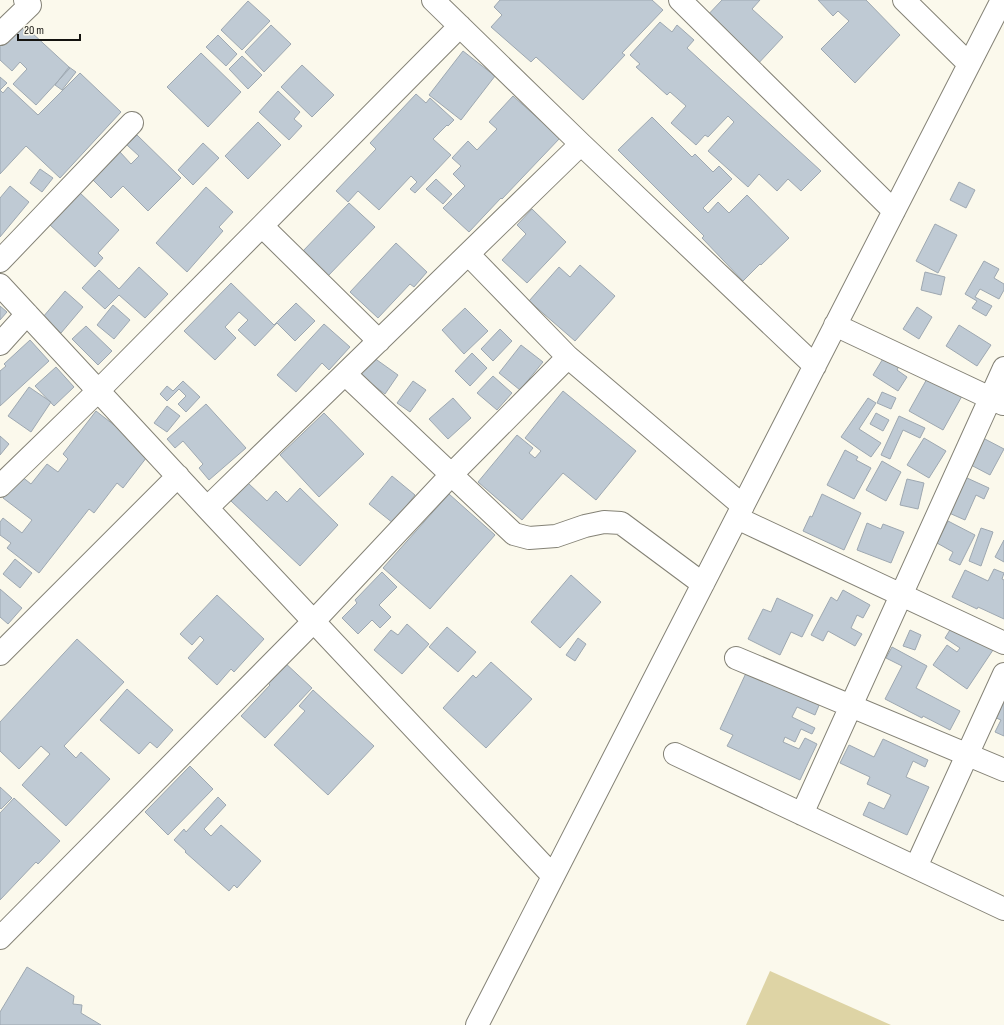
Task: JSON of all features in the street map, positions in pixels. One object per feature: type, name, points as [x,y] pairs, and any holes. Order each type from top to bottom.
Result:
[{"type":"street","points":[[0,34],[30,5],[25,0]]},
{"type":"street","points":[[433,0],[580,144],[815,366]]},
{"type":"street","points":[[680,0],[894,211]]},
{"type":"street","points":[[904,0],[969,64]]},
{"type":"street","points":[[477,1025],[1002,0]]},
{"type":"street","points":[[0,486],[98,391],[460,26]]},
{"type":"street","points":[[0,261],[132,123]]},
{"type":"street","points":[[207,508],[580,144]]},
{"type":"street","points":[[262,226],[379,341]]},
{"type":"street","points":[[468,254],[568,357],[740,512],[901,596],[1004,644]]},
{"type":"street","points":[[0,285],[207,508],[553,876]]},
{"type":"street","points":[[0,344],[27,314]]},
{"type":"street","points":[[835,325],[997,401]]},
{"type":"street","points":[[0,938],[314,621],[451,475],[568,357]]},
{"type":"street","points":[[802,814],[901,596],[997,401],[1004,368]]},
{"type":"street","points":[[345,374],[514,534],[528,538],[556,536],[585,526],[604,522],[621,523],[703,584]]},
{"type":"street","points":[[0,654],[178,476]]},
{"type":"street","points":[[736,658],[1004,770]]},
{"type":"street","points":[[916,867],[1004,674]]},
{"type":"street","points":[[675,754],[1004,909]]},
{"type":"shaded area","points":[[770,971],[891,1025],[746,1025]]},
{"type":"building","points":[[500,0],[652,0],[663,10],[622,53],[625,55],[583,100],[536,57],[531,62],[491,27],[502,15],[494,7]]},
{"type":"building","points":[[722,0],[760,0],[752,9],[783,37],[755,67],[703,20]]},
{"type":"building","points":[[818,0],[866,0],[900,35],[855,83],[821,49],[849,21],[838,11],[833,16]]},
{"type":"building","points":[[248,1],[270,21],[242,50],[221,30]]},
{"type":"building","points":[[18,20],[70,68],[36,105],[13,84],[27,69],[20,62],[12,71],[0,60],[0,39]]},
{"type":"building","points":[[660,22],[672,32],[677,25],[694,40],[687,48],[821,171],[801,191],[788,179],[777,191],[759,174],[748,187],[708,151],[734,122],[728,116],[708,137],[705,135],[696,145],[671,123],[686,106],[670,92],[667,95],[636,67],[640,64],[630,55]]},
{"type":"building","points":[[271,25],[291,44],[264,72],[245,52]]},
{"type":"building","points":[[218,35],[237,54],[226,66],[206,47]]},
{"type":"building","points":[[463,51],[495,76],[461,120],[429,95]]},
{"type":"building","points":[[201,53],[241,92],[208,127],[167,87]]},
{"type":"building","points":[[242,56],[262,75],[248,89],[229,69]]},
{"type":"building","points":[[302,65],[334,95],[312,117],[281,87]]},
{"type":"building","points":[[69,67],[76,72],[62,90],[55,85]]},
{"type":"building","points":[[80,73],[121,112],[60,178],[26,146],[0,174],[0,90],[3,93],[8,87],[38,115]]},
{"type":"building","points":[[0,77],[7,83],[0,90]]},
{"type":"building","points":[[278,91],[300,112],[294,119],[302,126],[289,140],[259,112]]},
{"type":"building","points":[[416,94],[426,103],[430,98],[454,120],[433,139],[451,155],[415,193],[410,189],[417,182],[411,176],[379,210],[358,191],[348,202],[336,191],[376,149],[370,143]]},
{"type":"building","points":[[513,96],[560,138],[469,232],[443,208],[465,186],[453,174],[461,166],[452,158],[468,141],[477,150],[497,129],[489,122]]},
{"type":"building","points":[[652,117],[692,157],[695,154],[713,172],[719,166],[732,179],[703,208],[708,213],[718,202],[729,213],[747,195],[789,238],[743,281],[702,238],[704,236],[618,150]]},
{"type":"building","points":[[258,122],[281,145],[248,179],[225,156]]},
{"type":"building","points":[[137,135],[181,178],[148,211],[123,186],[111,198],[93,180],[120,152],[131,164],[139,156],[127,145]]},
{"type":"building","points":[[203,143],[219,158],[193,185],[178,170]]},
{"type":"building","points":[[40,169],[53,178],[42,192],[30,183]]},
{"type":"building","points":[[436,179],[452,194],[443,204],[426,189]]},
{"type":"building","points":[[959,182],[975,190],[966,208],[950,200]]},
{"type":"building","points":[[10,186],[29,202],[0,237],[0,198]]},
{"type":"building","points":[[206,187],[233,212],[219,227],[223,231],[187,272],[156,243]]},
{"type":"building","points":[[79,192],[119,230],[98,253],[103,258],[95,267],[49,224]]},
{"type":"building","points":[[349,203],[375,227],[328,276],[303,251]]},
{"type":"building","points":[[532,209],[566,242],[527,283],[502,260],[526,234],[517,225]]},
{"type":"building","points":[[935,224],[957,235],[938,273],[916,261]]},
{"type":"building","points":[[396,243],[427,272],[414,287],[410,284],[378,318],[350,292]]},
{"type":"building","points":[[984,261],[999,269],[994,278],[1004,284],[1004,290],[999,299],[980,289],[975,297],[992,306],[986,316],[972,308],[977,301],[965,294]]},
{"type":"building","points":[[580,265],[615,296],[575,341],[529,301],[559,267],[570,277]]},
{"type":"building","points":[[139,267],[168,294],[145,318],[119,295],[105,309],[82,288],[99,270],[119,289]]},
{"type":"building","points":[[925,272],[945,277],[941,295],[921,290]]},
{"type":"building","points":[[231,283],[274,325],[296,303],[315,321],[295,341],[277,323],[255,346],[238,330],[248,320],[239,312],[225,327],[236,338],[215,360],[184,331]]},
{"type":"building","points":[[65,291],[83,307],[61,333],[43,317]]},
{"type":"building","points":[[113,305],[130,320],[114,339],[97,325]]},
{"type":"building","points":[[0,306],[7,312],[0,320]]},
{"type":"building","points":[[917,307],[932,317],[919,339],[903,329]]},
{"type":"building","points":[[465,308],[488,331],[464,354],[442,330]]},
{"type":"building","points":[[324,324],[350,347],[329,370],[322,363],[296,392],[277,375]]},
{"type":"building","points":[[959,325],[991,345],[977,366],[946,346]]},
{"type":"building","points":[[86,326],[112,351],[98,365],[72,339]]},
{"type":"building","points":[[500,329],[512,341],[493,361],[481,349]]},
{"type":"building","points":[[30,340],[49,361],[0,406],[0,371],[6,366],[4,364]]},
{"type":"building","points":[[521,345],[543,362],[520,390],[499,373]]},
{"type":"building","points":[[472,353],[487,368],[470,386],[455,371]]},
{"type":"building","points":[[370,355],[398,375],[385,394],[357,373]]},
{"type":"building","points":[[884,357],[899,366],[897,370],[907,377],[898,391],[873,375]]},
{"type":"building","points":[[56,367],[74,387],[54,406],[35,386]]},
{"type":"building","points":[[493,376],[512,393],[497,410],[477,393]]},
{"type":"building","points":[[928,377],[962,396],[943,430],[909,411]]},
{"type":"building","points":[[183,381],[200,397],[186,412],[178,404],[186,396],[179,389],[167,401],[160,394],[167,386],[173,391]]},
{"type":"building","points":[[413,381],[426,390],[410,412],[397,403]]},
{"type":"building","points":[[29,387],[51,402],[31,432],[8,416]]},
{"type":"building","points":[[563,391],[636,451],[596,500],[563,473],[522,520],[478,482],[517,435],[533,448],[529,453],[535,458],[541,451],[525,438]]},
{"type":"building","points":[[882,392],[896,398],[891,409],[877,403]]},
{"type":"building","points":[[453,398],[471,418],[448,439],[429,419]]},
{"type":"building","points":[[868,398],[876,403],[859,429],[881,443],[871,457],[841,437]]},
{"type":"building","points":[[206,404],[246,448],[209,480],[199,468],[203,464],[183,441],[175,448],[167,439]]},
{"type":"building","points":[[167,406],[180,416],[167,432],[154,423]]},
{"type":"building","points":[[96,411],[150,453],[123,488],[117,483],[94,513],[89,509],[39,573],[7,548],[11,543],[0,535],[0,522],[3,518],[22,533],[32,520],[3,498],[21,476],[31,484],[47,464],[58,472],[68,459],[63,454]]},
{"type":"building","points":[[324,413],[364,454],[319,497],[280,455]]},
{"type":"building","points":[[876,413],[889,420],[883,431],[870,424]]},
{"type":"building","points":[[899,416],[925,428],[920,438],[903,430],[890,459],[881,455]]},
{"type":"building","points":[[0,436],[9,444],[0,455]]},
{"type":"building","points":[[924,438],[946,451],[929,478],[907,465]]},
{"type":"building","points":[[983,438],[1004,449],[990,475],[969,464]]},
{"type":"building","points":[[845,450],[858,457],[856,460],[871,468],[854,499],[827,485]]},
{"type":"building","points":[[882,461],[901,472],[886,501],[866,490]]},
{"type":"building","points":[[956,473],[989,488],[984,499],[976,495],[965,520],[940,509]]},
{"type":"building","points":[[392,476],[415,495],[393,523],[369,504]]},
{"type":"building","points":[[907,479],[924,483],[918,509],[900,505]]},
{"type":"building","points":[[248,483],[267,501],[276,491],[287,502],[300,488],[338,525],[300,566],[231,501]]},
{"type":"building","points":[[449,494],[495,535],[430,609],[383,568]]},
{"type":"building","points":[[822,494],[861,513],[844,550],[803,531],[810,516],[812,517]]},
{"type":"building","points":[[948,521],[975,535],[960,565],[949,560],[953,552],[937,543]]},
{"type":"building","points":[[867,523],[881,529],[883,524],[904,532],[891,563],[857,550]]},
{"type":"building","points":[[981,528],[993,532],[981,566],[969,561]]},
{"type":"building","points":[[1004,540],[1004,562],[995,557]]},
{"type":"building","points":[[15,559],[32,573],[20,588],[3,574]]},
{"type":"building","points":[[994,569],[1004,573],[1002,579],[1004,580],[1004,619],[978,607],[977,609],[952,597],[965,570],[988,581]]},
{"type":"building","points":[[382,572],[397,587],[379,605],[391,617],[380,628],[372,620],[358,634],[342,618],[357,603],[355,600]]},
{"type":"building","points":[[571,575],[601,602],[560,648],[531,622]]},
{"type":"building","points":[[0,589],[22,608],[8,624],[0,617]]},
{"type":"building","points":[[843,590],[870,605],[863,618],[857,615],[851,628],[862,634],[855,646],[828,631],[823,641],[811,635],[831,597],[837,601]]},
{"type":"building","points":[[217,595],[264,639],[234,672],[231,669],[217,685],[188,658],[204,640],[200,636],[192,645],[180,634]]},
{"type":"building","points":[[777,598],[813,615],[802,637],[791,632],[780,655],[748,639],[763,609],[771,612]]},
{"type":"building","points":[[956,620],[995,647],[967,689],[933,665],[947,645],[957,652],[960,648],[945,638]]},
{"type":"building","points":[[407,624],[429,644],[402,674],[374,650],[391,630],[398,635]]},
{"type":"building","points":[[447,627],[476,652],[458,672],[429,647]]},
{"type":"building","points":[[910,630],[921,635],[915,650],[903,646]]},
{"type":"building","points":[[578,638],[586,644],[575,661],[566,655]]},
{"type":"building","points":[[77,639],[124,682],[64,746],[76,758],[81,752],[110,779],[66,826],[22,785],[50,754],[41,746],[19,769],[0,751],[0,722]]},
{"type":"building","points":[[892,647],[927,666],[916,688],[960,711],[950,730],[923,716],[922,718],[885,699],[902,666],[886,658]]},
{"type":"building","points":[[753,658],[825,691],[815,715],[797,707],[792,717],[815,728],[812,734],[801,729],[795,742],[785,737],[783,742],[799,749],[805,738],[817,744],[800,780],[727,746],[733,735],[720,729]]},
{"type":"building","points":[[283,661],[312,688],[265,738],[241,716],[270,685],[265,680]]},
{"type":"building","points":[[491,662],[532,699],[486,748],[443,708],[473,675],[476,678]]},
{"type":"building","points":[[127,689],[173,730],[157,748],[150,742],[139,754],[100,720]]},
{"type":"building","points":[[313,690],[374,746],[328,795],[274,745],[305,711],[299,706]]},
{"type":"building","points":[[1004,697],[1004,736],[995,732],[1001,720],[994,717]]},
{"type":"building","points":[[883,739],[928,760],[925,767],[913,761],[906,777],[929,787],[907,835],[863,815],[869,802],[884,809],[891,795],[867,784],[870,777],[840,763],[849,745],[874,757]]},
{"type":"building","points":[[190,766],[213,789],[168,835],[145,812]]},
{"type":"building","points":[[0,787],[12,798],[1,809],[0,808]]},
{"type":"building","points":[[218,797],[226,805],[204,829],[211,836],[221,825],[261,861],[237,888],[234,885],[229,891],[185,852],[186,851],[174,840],[184,829],[186,832]]},
{"type":"building","points":[[14,798],[60,841],[38,864],[36,862],[0,900],[0,813]]},
{"type":"building","points":[[27,967],[74,996],[73,1004],[82,1005],[81,1013],[101,1025],[0,1025],[0,1012]]}]
